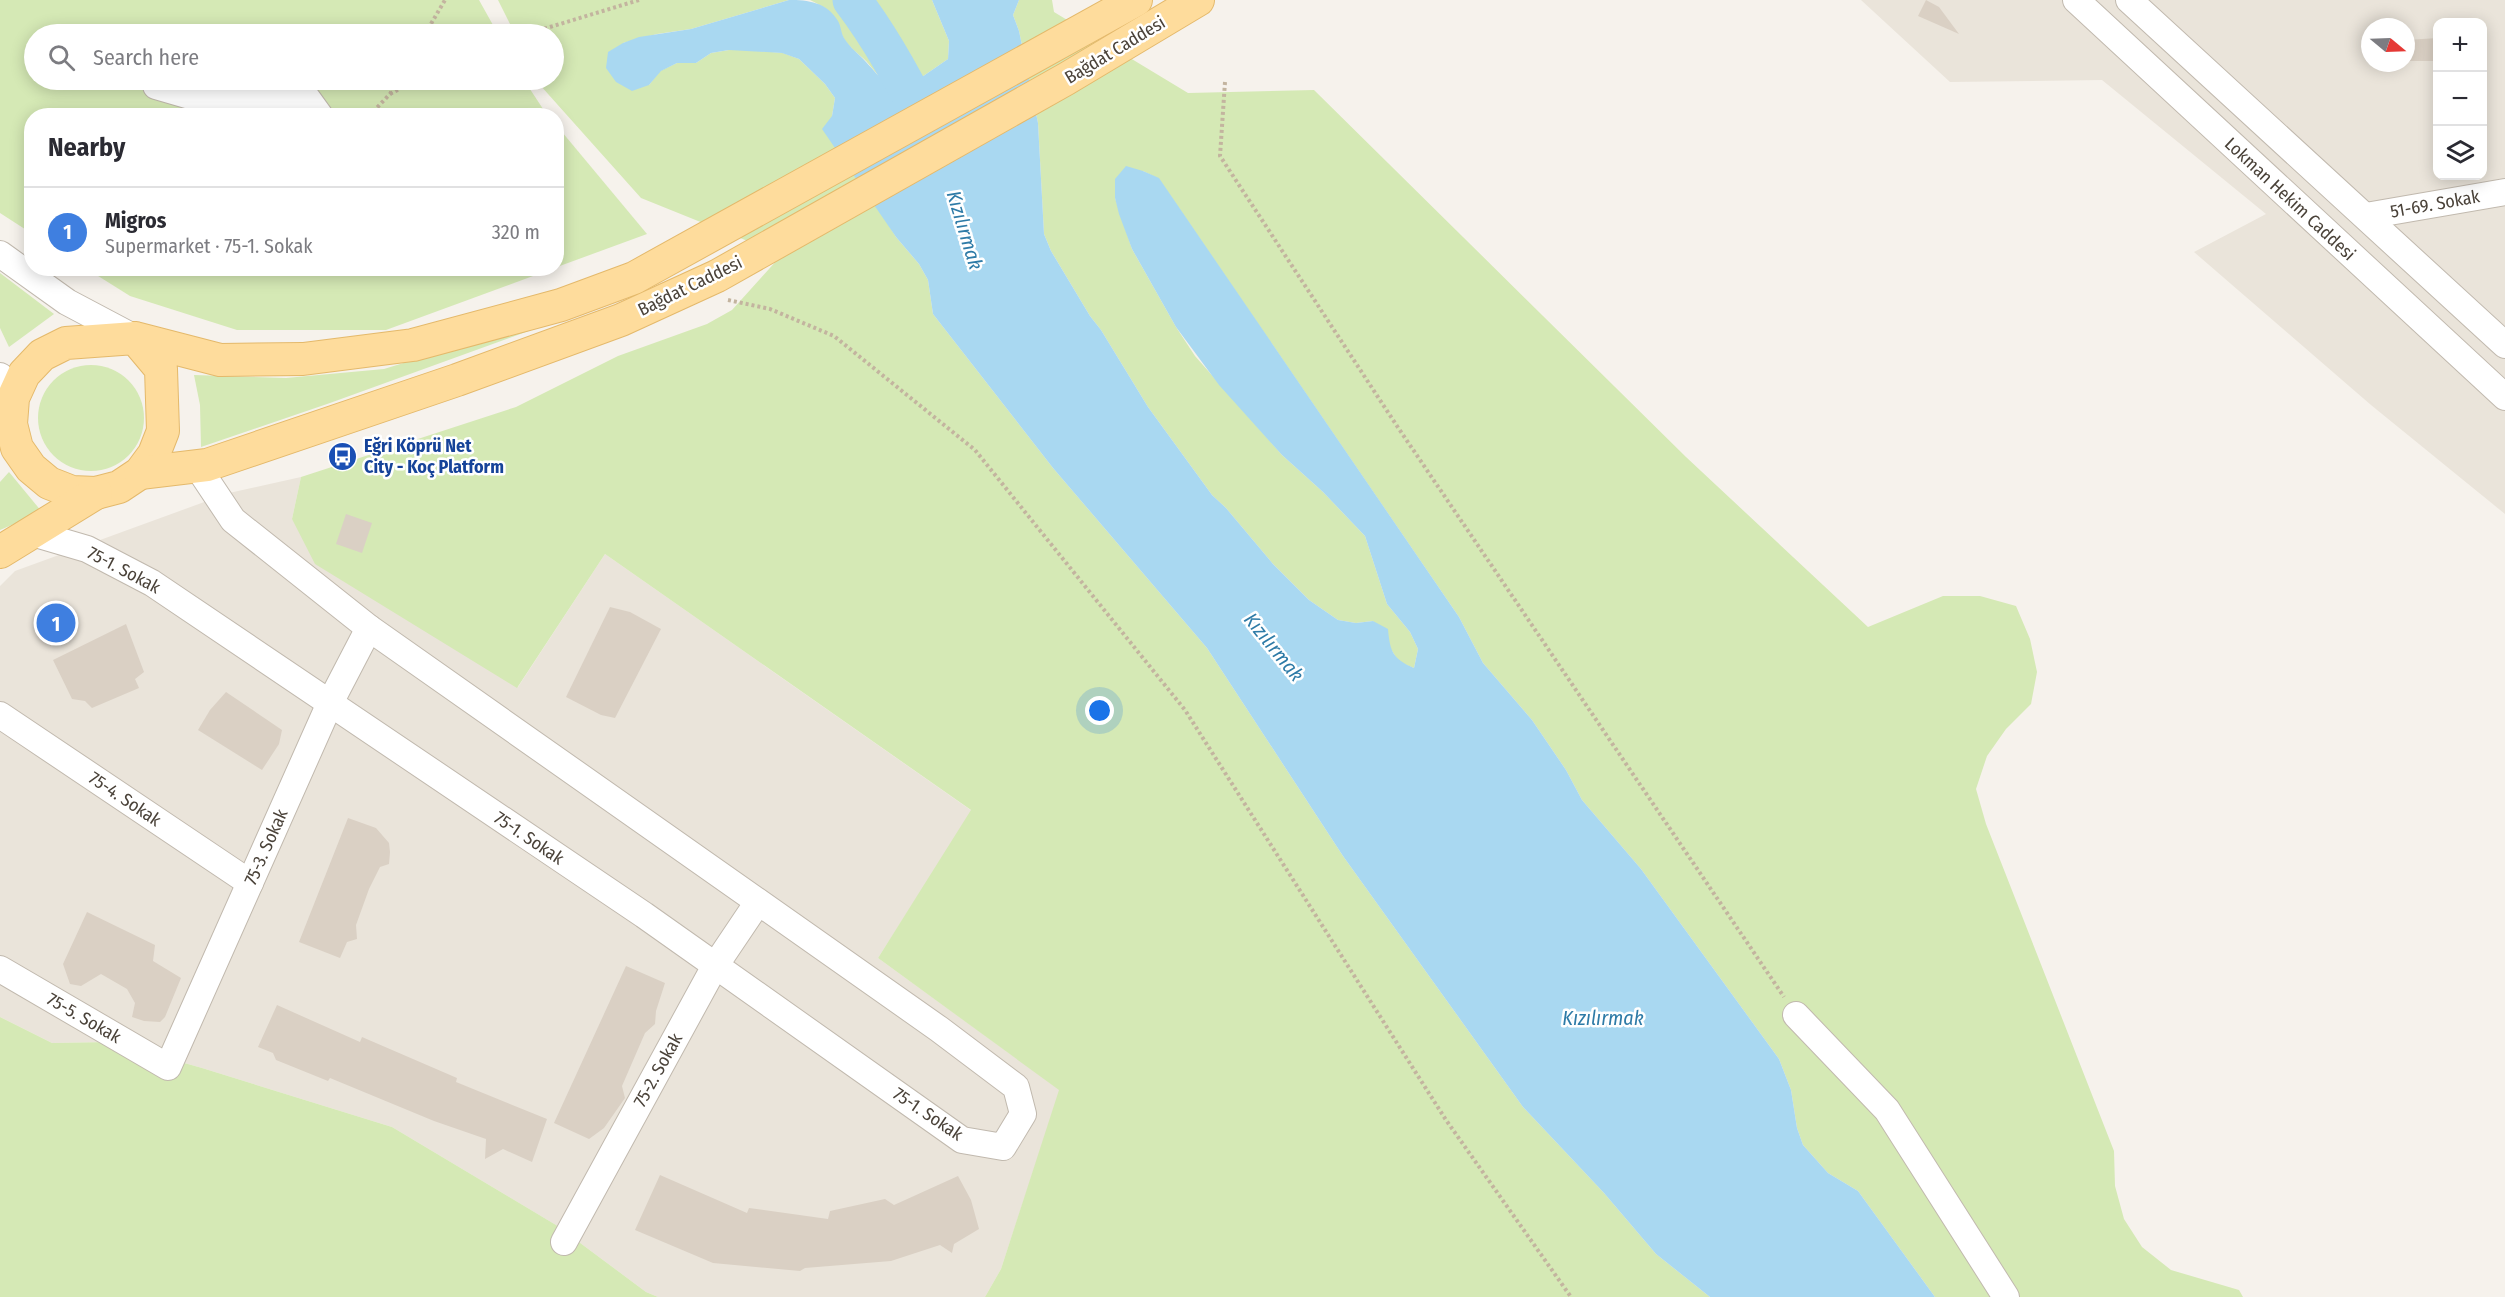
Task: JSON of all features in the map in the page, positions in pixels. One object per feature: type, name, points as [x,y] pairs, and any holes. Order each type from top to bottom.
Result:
[{"type":"main road","name":"Bağdat Caddesi","points":[[135,338],[220,360],[303,359],[413,345],[561,305],[634,278],[670,256],[1136,0]]},
{"type":"main road","name":"Bağdat Caddesi","points":[[140,473],[207,465],[468,376],[621,320],[717,276],[1198,0]]},
{"type":"main road","points":[[0,552],[29,532],[96,493],[119,487],[140,473],[154,454],[163,431],[161,369],[135,338],[66,343],[42,355],[24,374],[13,398],[6,433],[31,468],[49,483],[72,492],[96,493]]},
{"type":"street","name":"Lokman Hekim Caddesi","points":[[2076,0],[2505,398]]},
{"type":"street","name":"Lokman Hekim Caddesi","points":[[2130,0],[2505,345]]},
{"type":"street","points":[[170,90],[204,100],[262,95],[307,98],[314,108]]},
{"type":"street","name":"51-69. Sokak","points":[[2366,216],[2505,192]]},
{"type":"street","points":[[0,254],[24,271]]},
{"type":"street","points":[[31,276],[67,302],[135,338]]},
{"type":"street","points":[[0,376],[6,433]]},
{"type":"street","name":"75-1. Sokak","points":[[29,532],[87,549],[152,583],[716,966],[962,1140],[1003,1147],[1023,1114],[1016,1087],[939,1029],[369,628],[233,520],[197,466]]},
{"type":"street","name":"75-3. Sokak","points":[[168,1068],[330,703],[369,628]]},
{"type":"street","name":"75-4. Sokak","points":[[0,715],[250,884]]},
{"type":"street","name":"75-2. Sokak","points":[[564,1242],[716,966],[758,902]]},
{"type":"street","name":"75-5. Sokak","points":[[0,969],[168,1068]]},
{"type":"street","points":[[1796,1015],[1887,1110],[2006,1297]]},
{"type":"path","points":[[431,24],[445,0]]},
{"type":"path","points":[[560,24],[639,0]]},
{"type":"path","points":[[1225,82],[1220,156],[1404,436],[1796,1015]]},
{"type":"path","points":[[377,108],[392,90]]},
{"type":"path","points":[[390,94],[397,90]]},
{"type":"path","points":[[686,290],[770,309],[834,336],[975,450],[1185,710],[1446,1120],[1571,1297]]},
{"type":"shaded area","points":[[1861,0],[2505,0],[2505,514],[2371,405],[2194,252],[2266,214],[2102,80],[1950,82]]},
{"type":"shaded area","points":[[301,477],[292,519],[518,687],[605,554],[972,811],[878,958],[1060,1090],[1001,1269],[985,1297],[658,1297],[646,1292],[556,1225],[392,1127],[110,1042],[52,1043],[0,1017],[0,586],[15,571],[229,493]]},
{"type":"green space","points":[[0,0],[479,0],[492,24],[24,24],[24,90],[531,90],[542,108],[24,108],[24,228],[0,213]]},
{"type":"green space","points":[[498,0],[789,0],[691,29],[657,34],[623,43],[649,85],[660,71],[677,63],[696,63],[711,53],[729,50],[783,53],[799,59],[825,84],[835,98],[832,116],[886,221],[896,237],[919,264],[928,280],[933,314],[1053,468],[1207,648],[1343,856],[1523,1107],[1604,1193],[1656,1254],[1710,1297],[985,1297],[1001,1269],[1059,1090],[878,958],[971,810],[605,554],[517,688],[315,564],[292,519],[301,477],[516,407],[618,356],[707,324],[732,310],[778,259],[760,246],[641,198],[564,112],[564,108],[561,108],[544,90],[564,90],[564,24],[510,24]]},
{"type":"green space","points":[[810,0],[932,0],[949,41],[948,59],[919,79],[906,93],[898,90],[883,80],[848,44],[829,11]]},
{"type":"green space","points":[[1019,0],[1052,0],[1054,12],[1188,93],[1314,90],[1686,457],[1868,627],[1943,596],[1980,596],[2016,606],[2030,639],[2037,672],[2031,704],[2006,729],[1987,756],[1976,789],[1986,824],[2114,1151],[2115,1186],[2124,1219],[2142,1247],[2171,1270],[2239,1290],[2243,1297],[1935,1297],[1858,1191],[1828,1173],[1803,1145],[1797,1128],[1791,1090],[1779,1059],[1641,869],[1582,800],[1566,770],[1532,720],[1483,663],[1459,617],[1159,179],[1143,171],[1115,198],[1132,249],[1195,356],[1282,455],[1323,492],[1365,536],[1387,604],[1410,632],[1418,649],[1414,668],[1399,662],[1373,621],[1356,623],[1338,620],[1309,600],[1273,564],[1226,508],[1212,495],[1148,407],[1090,316],[1051,251],[1044,234],[1038,123],[1019,31],[1013,15]]},
{"type":"green space","points":[[564,134],[647,234],[564,264]]},
{"type":"green space","points":[[0,273],[54,314],[9,347],[0,328]]},
{"type":"green space","points":[[98,276],[533,276],[386,330],[237,330],[130,296]]},
{"type":"green space","points":[[644,289],[330,403],[201,447],[200,405],[194,375],[286,378],[384,369]]},
{"type":"green space","points":[[91,365],[111,369],[128,381],[140,398],[144,418],[140,438],[128,455],[111,467],[91,471],[71,467],[54,455],[42,438],[38,418],[42,398],[54,381],[71,369]]},
{"type":"green space","points":[[9,472],[42,512],[0,530],[0,482]]},
{"type":"green space","points":[[0,1017],[52,1043],[110,1042],[392,1127],[556,1225],[646,1292],[658,1297],[0,1297]]},
{"type":"water","name":"Kızılırmak","points":[[789,0],[816,3],[828,10],[838,21],[844,38],[852,48],[883,80],[905,93],[919,79],[948,59],[949,41],[932,0],[1019,0],[1013,15],[1019,31],[1038,123],[1044,234],[1051,251],[1090,316],[1148,407],[1212,495],[1226,508],[1273,564],[1309,600],[1338,620],[1356,623],[1373,621],[1388,629],[1394,654],[1414,668],[1418,649],[1410,632],[1387,604],[1365,536],[1323,492],[1282,455],[1219,385],[1176,327],[1132,249],[1119,214],[1115,198],[1115,179],[1126,166],[1159,178],[1459,617],[1483,663],[1532,720],[1566,770],[1582,800],[1641,869],[1779,1059],[1791,1090],[1797,1128],[1803,1145],[1828,1173],[1858,1191],[1935,1297],[1710,1297],[1656,1254],[1604,1193],[1523,1107],[1343,856],[1207,648],[1053,468],[933,314],[928,280],[919,264],[896,237],[822,129],[832,116],[835,98],[825,84],[799,59],[782,53],[729,50],[711,53],[696,63],[677,63],[661,71],[649,85],[632,91],[616,82],[606,68],[608,52],[639,37],[691,29]]},
{"type":"building","points":[[1926,0],[1939,7],[1959,34],[1918,16]]},
{"type":"building","points":[[2433,38],[2433,61],[2415,61],[2415,39]]},
{"type":"building","points":[[346,514],[372,523],[362,553],[336,544]]},
{"type":"building","points":[[610,607],[630,612],[661,629],[615,718],[601,715],[566,697]]},
{"type":"building","points":[[126,624],[144,672],[135,679],[139,688],[92,708],[85,701],[72,699],[53,660]]},
{"type":"building","points":[[226,692],[282,730],[279,744],[262,770],[198,730],[210,710]]},
{"type":"building","points":[[348,818],[376,828],[389,843],[390,852],[389,864],[380,867],[369,889],[356,925],[357,939],[347,942],[340,958],[299,942]]},
{"type":"building","points":[[87,912],[155,945],[153,961],[181,978],[165,1017],[160,1022],[144,1021],[132,1017],[135,1003],[127,989],[101,974],[81,986],[70,984],[63,964]]},
{"type":"building","points":[[626,966],[665,983],[656,1011],[655,1024],[645,1033],[622,1086],[625,1098],[604,1128],[589,1139],[554,1123]]},
{"type":"building","points":[[277,1005],[360,1042],[362,1037],[457,1078],[456,1082],[547,1119],[532,1162],[503,1149],[485,1159],[486,1139],[434,1121],[330,1078],[328,1081],[276,1060],[273,1053],[258,1047]]},
{"type":"building","points":[[660,1175],[747,1213],[749,1208],[828,1219],[830,1211],[885,1199],[894,1205],[958,1176],[971,1200],[979,1229],[954,1244],[952,1253],[940,1245],[891,1261],[805,1268],[800,1271],[713,1263],[635,1230]]},
{"type":"waterway","name":"Kızılırmak","points":[[852,0],[875,32],[895,66],[932,137]]},
{"type":"place","name":"Eğri Köprü Net City - Koç Platform","points":[[343,456]]},
{"type":"place","name":"Migros","points":[[56,623]]}]
